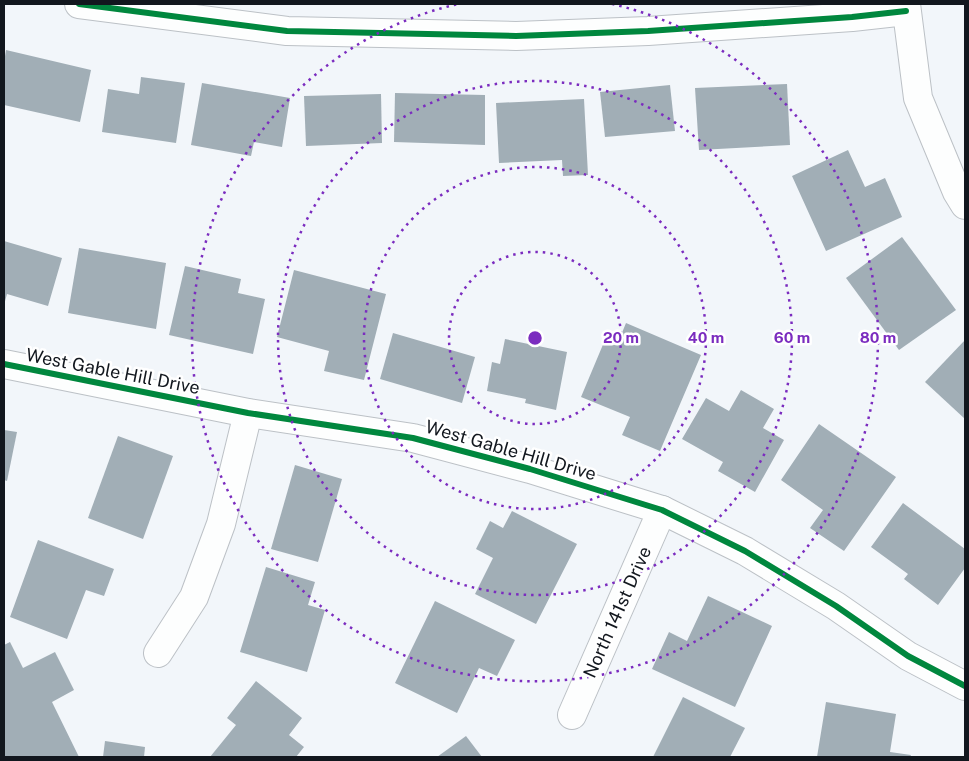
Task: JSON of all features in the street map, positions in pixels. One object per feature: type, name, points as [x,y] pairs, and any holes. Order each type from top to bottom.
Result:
[{"type":"street","points":[[79,4],[286,31],[516,36],[648,31],[852,17],[906,7],[918,98],[957,192],[965,205]]},
{"type":"street","name":"West Gable Hill Drive","points":[[4,364],[248,413],[413,438],[530,469],[662,510],[745,551],[836,606],[908,656],[965,686]]},
{"type":"street","points":[[158,653],[194,597],[221,524],[248,413]]},
{"type":"street","name":"North 141st Drive","points":[[572,715],[662,510]]},
{"type":"building","points":[[6,50],[91,70],[80,122],[4,105],[4,62]]},
{"type":"building","points":[[141,77],[185,83],[176,143],[102,132],[108,89],[139,94]]},
{"type":"building","points":[[202,83],[290,98],[282,147],[254,142],[251,156],[191,145]]},
{"type":"building","points":[[787,84],[790,145],[699,150],[695,88]]},
{"type":"building","points":[[670,85],[675,131],[605,137],[600,92]]},
{"type":"building","points":[[395,93],[485,95],[485,145],[394,142]]},
{"type":"building","points":[[381,94],[382,143],[306,146],[304,96]]},
{"type":"building","points":[[584,99],[588,175],[563,176],[562,160],[499,163],[496,103]]},
{"type":"building","points":[[848,150],[865,187],[885,178],[902,217],[826,251],[792,176]]},
{"type":"building","points":[[902,237],[956,310],[899,350],[846,278]]},
{"type":"building","points":[[4,241],[62,258],[48,306],[7,294],[4,305]]},
{"type":"building","points":[[79,248],[166,263],[156,329],[68,313]]},
{"type":"building","points":[[185,266],[241,279],[238,293],[265,299],[253,354],[169,335]]},
{"type":"building","points":[[294,270],[386,294],[364,380],[324,371],[329,351],[277,337]]},
{"type":"building","points":[[626,323],[701,355],[660,451],[622,435],[630,417],[581,397],[607,335],[619,340]]},
{"type":"building","points":[[393,333],[475,357],[462,403],[380,379]]},
{"type":"building","points":[[505,339],[567,352],[556,410],[525,403],[526,399],[487,391],[492,362],[500,364]]},
{"type":"building","points":[[965,340],[965,419],[925,382]]},
{"type":"building","points":[[741,390],[774,409],[763,428],[784,440],[755,492],[718,471],[723,462],[682,439],[706,398],[729,411]]},
{"type":"building","points":[[819,424],[896,477],[844,551],[810,528],[823,510],[781,480]]},
{"type":"building","points":[[4,430],[17,432],[7,481],[4,480]]},
{"type":"building","points":[[118,436],[173,456],[143,539],[88,518]]},
{"type":"building","points":[[295,465],[342,479],[318,562],[271,549]]},
{"type":"building","points":[[903,503],[965,549],[965,568],[938,605],[904,579],[908,574],[871,547]]},
{"type":"building","points":[[512,511],[577,544],[536,624],[475,594],[493,558],[476,549],[490,521],[503,528]]},
{"type":"building","points":[[38,540],[114,569],[104,596],[86,590],[67,639],[10,617]]},
{"type":"building","points":[[266,567],[315,582],[308,605],[325,610],[307,672],[240,652]]},
{"type":"building","points":[[708,596],[772,626],[735,707],[652,669],[669,632],[687,641]]},
{"type":"building","points":[[435,601],[515,640],[497,676],[479,668],[457,713],[395,683]]},
{"type":"building","points":[[10,642],[23,668],[55,652],[74,690],[52,702],[79,757],[4,757],[4,645]]},
{"type":"building","points":[[256,681],[302,718],[289,735],[304,747],[296,757],[210,757],[236,725],[227,718]]},
{"type":"building","points":[[683,697],[745,728],[730,757],[653,757]]},
{"type":"building","points":[[826,702],[896,714],[890,752],[911,755],[910,757],[817,757]]},
{"type":"building","points":[[466,736],[482,757],[437,757]]},
{"type":"building","points":[[105,741],[145,747],[144,757],[103,757]]},
{"type":"cycle path","points":[[79,4],[287,31],[516,36],[648,31],[852,17],[906,11]]},
{"type":"cycle path","points":[[4,364],[248,413],[413,438],[530,469],[662,510],[745,551],[836,606],[908,656],[965,686]]}]
